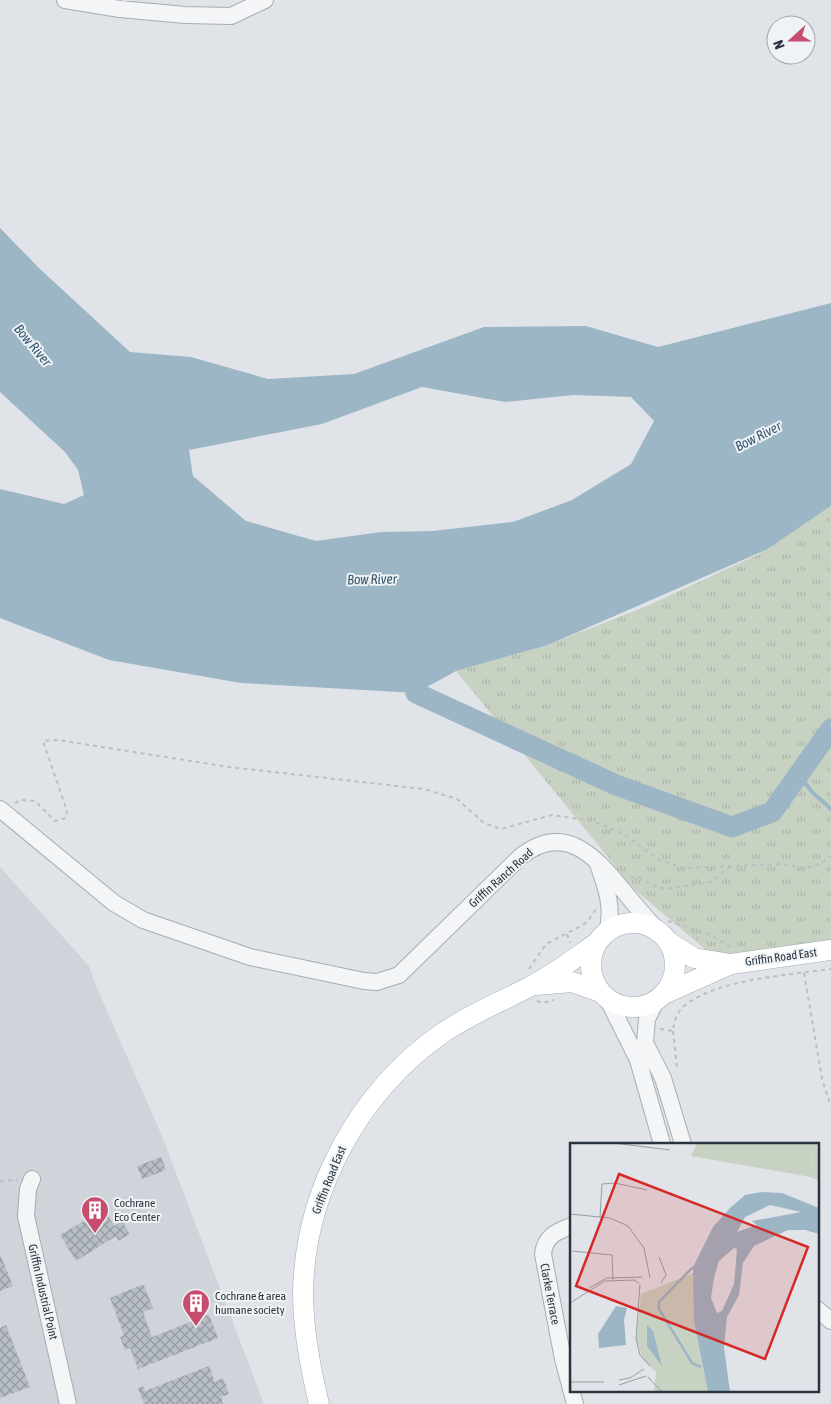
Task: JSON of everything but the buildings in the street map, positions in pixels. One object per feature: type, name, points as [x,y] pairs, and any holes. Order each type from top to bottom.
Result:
[{"type":"main road","points":[[631,923],[644,924],[662,930],[674,956],[675,970],[671,984],[659,997],[645,1005],[631,1007],[618,1004],[604,994],[594,980],[592,968],[592,954],[602,937],[618,926],[631,923]]},
{"type":"main road","name":"Griffin Road East","points":[[662,930],[694,958],[731,964],[831,950]]},
{"type":"main road","name":"Griffin Road East","points":[[319,1404],[308,1352],[304,1291],[307,1255],[314,1215],[328,1176],[345,1140],[366,1109],[414,1056],[466,1018],[523,989],[602,937]]},
{"type":"main road","name":"Griffin Road East","points":[[659,997],[731,964]]},
{"type":"main road","name":"Griffin Road East","points":[[523,989],[572,982],[604,994]]},
{"type":"street","points":[[64,0],[175,14],[231,16],[265,0]]},
{"type":"street","name":"Griffin Ranch Road","points":[[3,811],[114,903],[143,920],[250,957],[378,982],[398,975],[520,857],[534,848],[546,844],[565,842],[587,851],[662,930]]},
{"type":"street","points":[[597,860],[611,918],[602,937]]},
{"type":"street","points":[[604,994],[638,1060],[662,1143]]},
{"type":"street","points":[[659,997],[647,1019],[645,1044],[660,1070],[684,1143]]},
{"type":"street","name":"Griffin Industrial Point","points":[[32,1179],[28,1189],[26,1216],[68,1404]]},
{"type":"street","name":"Clarke Terrace","points":[[570,1226],[552,1235],[547,1240],[543,1254],[563,1359],[570,1385]]},
{"type":"path","points":[[3,811],[14,803],[28,799],[40,804],[55,821],[66,818],[67,811],[43,742],[58,740],[229,767],[424,789],[457,799],[484,823],[501,829],[509,829],[552,815],[592,821],[622,833],[646,852],[684,868],[781,864],[806,868],[820,864],[831,856]]},
{"type":"path","points":[[627,881],[638,877],[652,885],[665,889],[710,882],[730,867]]},
{"type":"path","points":[[523,989],[543,947],[553,939],[567,934],[587,922],[595,910],[601,907]]},
{"type":"path","points":[[662,930],[699,930],[754,961]]},
{"type":"path","points":[[677,1066],[672,1032],[679,1012],[694,1000],[740,983],[831,969]]},
{"type":"path","points":[[804,973],[822,1079],[831,1107]]},
{"type":"path","points":[[543,1003],[556,1000]]},
{"type":"path","points":[[658,1028],[672,1032]]},
{"type":"shaded area","points":[[0,867],[89,966],[162,1136],[264,1404],[0,1404]]},
{"type":"green space","points":[[831,506],[831,942],[720,962],[634,889],[456,671],[548,645],[647,606],[761,553]]},
{"type":"water","name":"Bow River","points":[[0,228],[40,269],[130,352],[191,357],[268,379],[354,374],[484,327],[586,326],[658,347],[831,303],[831,506],[766,550],[548,645],[456,671],[416,693],[241,683],[109,660],[0,618],[0,489],[64,504],[84,495],[78,470],[65,452],[0,392]],"holes":[[[422,387],[505,402],[573,395],[631,397],[654,421],[631,464],[572,500],[513,522],[433,531],[381,532],[316,541],[246,521],[193,476],[189,450],[322,424]]]},
{"type":"waterway","points":[[416,693],[616,785],[732,827],[772,812],[831,729]]},
{"type":"waterway","points":[[799,774],[811,791],[831,809]]},
{"type":"place","name":"Cochrane Eco Center","points":[[95,1234]]},
{"type":"place","name":"Cochrane & area humane society","points":[[196,1327]]}]
